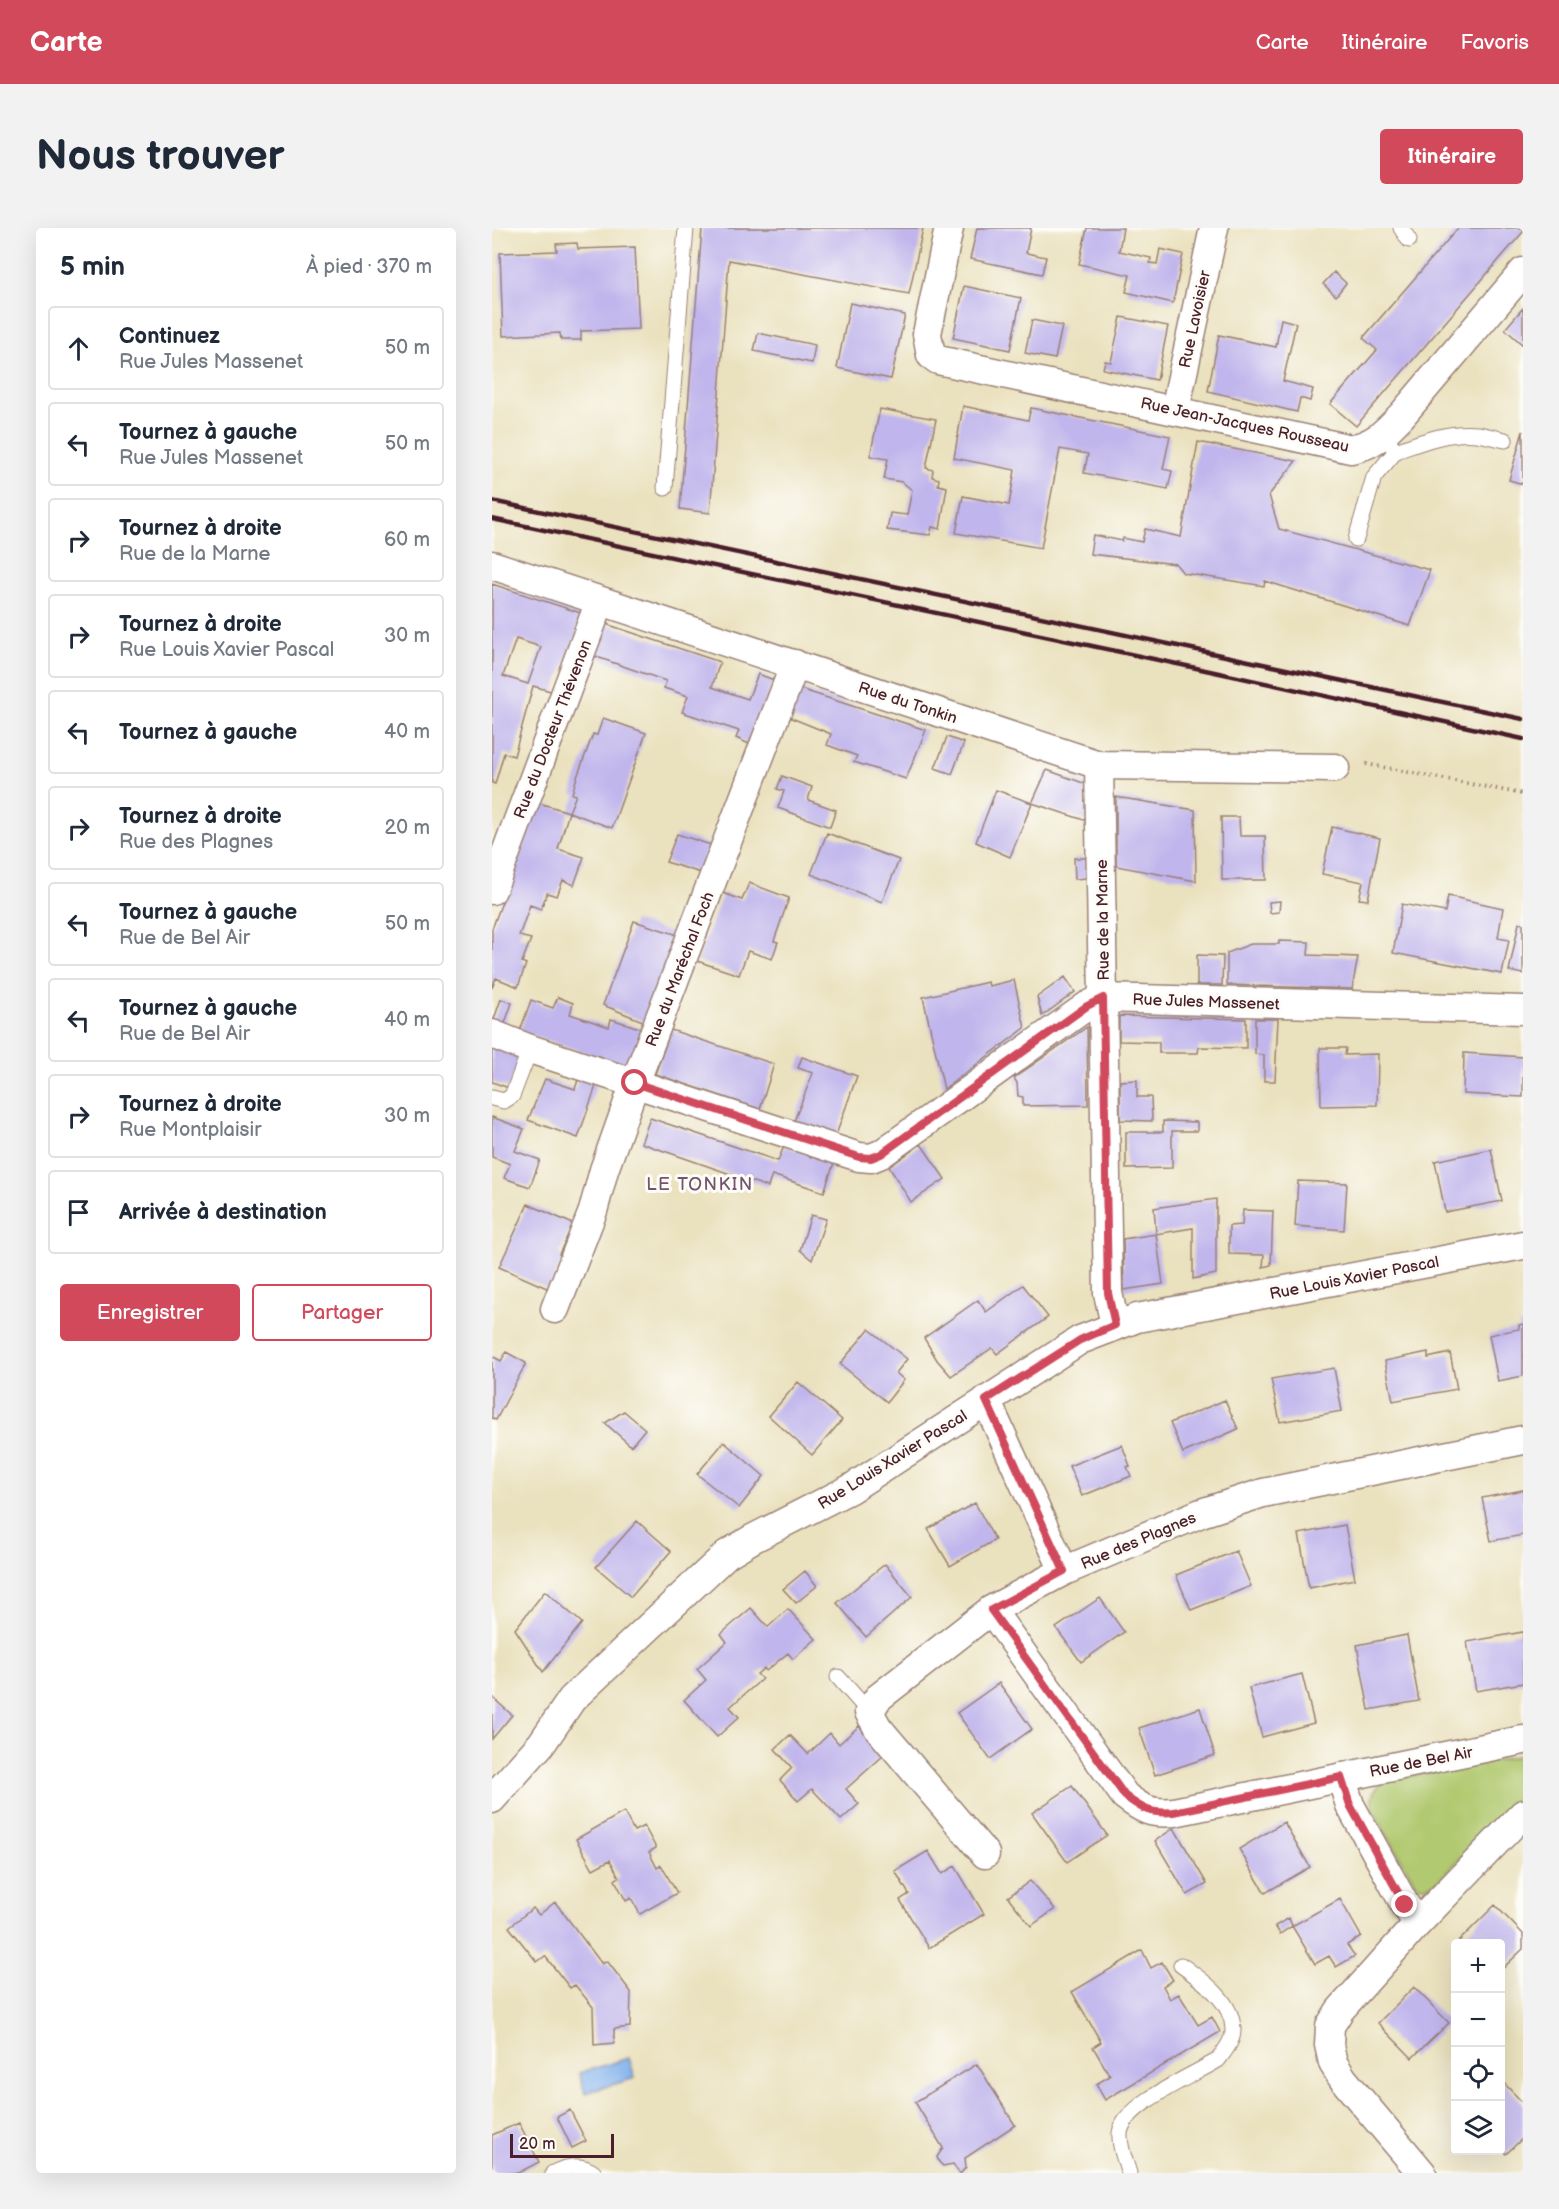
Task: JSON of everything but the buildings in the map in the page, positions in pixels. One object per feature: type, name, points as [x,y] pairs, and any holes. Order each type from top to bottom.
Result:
[{"type":"street","name":"Rue Jean-Jacques Rousseau","points":[[950,228],[927,334],[932,355],[938,360],[1351,449],[1390,442],[1402,415],[1523,272]]},
{"type":"street","name":"Rue Lavoisier","points":[[1175,410],[1214,228]]},
{"type":"street","name":"Rue du Tonkin","points":[[492,565],[1099,765],[1335,768]]},
{"type":"street","name":"Rue du Docteur Thévenon","points":[[492,890],[600,601]]},
{"type":"street","name":"Rue du Maréchal Foch","points":[[555,1308],[593,1211],[603,1170],[635,1083],[795,664]]},
{"type":"street","name":"Rue de la Marne","points":[[1099,765],[1108,1293],[1115,1325]]},
{"type":"street","points":[[492,1034],[859,1157],[871,1158],[881,1154],[1087,1006],[1103,998]]},
{"type":"street","name":"Rue Jules Massenet","points":[[1103,998],[1523,1010]]},
{"type":"street","name":"Rue Louis Xavier Pascal","points":[[492,1799],[542,1743],[573,1699],[728,1554],[752,1539],[850,1489],[1080,1340],[1137,1318],[1523,1245]]},
{"type":"street","points":[[986,1400],[1064,1571]]},
{"type":"street","name":"Rue des Plagnes","points":[[870,1712],[878,1698],[991,1610],[1064,1571],[1201,1513],[1263,1492],[1523,1440]]},
{"type":"street","name":"Rue de Bel Air","points":[[991,1610],[1125,1796],[1141,1809],[1158,1813],[1174,1812],[1523,1740]]},
{"type":"street","points":[[870,1712],[878,1728],[986,1854]]},
{"type":"street","points":[[1341,1777],[1350,1805],[1405,1905],[1418,1923]]},
{"type":"street","points":[[1422,2173],[1343,2079],[1333,2063],[1329,2045],[1330,2026],[1340,2010],[1418,1923],[1523,1814]]},
{"type":"lane","points":[[666,488],[686,228]]},
{"type":"lane","points":[[1356,539],[1374,477],[1390,442],[1475,434],[1505,440]]},
{"type":"lane","points":[[492,1098],[504,1101],[512,1096],[530,1048]]},
{"type":"lane","points":[[838,1677],[870,1712]]},
{"type":"lane","points":[[1129,2173],[1121,2147],[1120,2131],[1127,2117],[1140,2104],[1218,2060],[1226,2050],[1233,2033],[1232,2023],[1219,1998],[1204,1982],[1181,1965]]},
{"type":"lane","points":[[553,2173],[565,2167],[575,2166],[594,2173]]},
{"type":"path","points":[[1335,768],[1342,761],[1347,761],[1523,794]]},
{"type":"green space","points":[[1518,1756],[1523,1757],[1523,1795],[1437,1882],[1429,1886],[1415,1883],[1373,1811],[1372,1796],[1376,1788],[1389,1780]]},
{"type":"water","points":[[629,2058],[635,2078],[585,2093],[579,2073]]},
{"type":"railway","points":[[492,501],[1523,719]]},
{"type":"railway","points":[[492,519],[1523,739]]},
{"type":"district","name":"LE TONKIN","points":[[700,1184]]},
{"type":"route","points":[[635,1083],[859,1157],[871,1158],[881,1154],[1087,1006],[1103,998],[1108,1293],[1115,1325],[1080,1340],[986,1400],[1064,1571],[991,1610],[1125,1796],[1141,1809],[1158,1813],[1174,1812],[1341,1777],[1350,1805],[1405,1905]]}]
